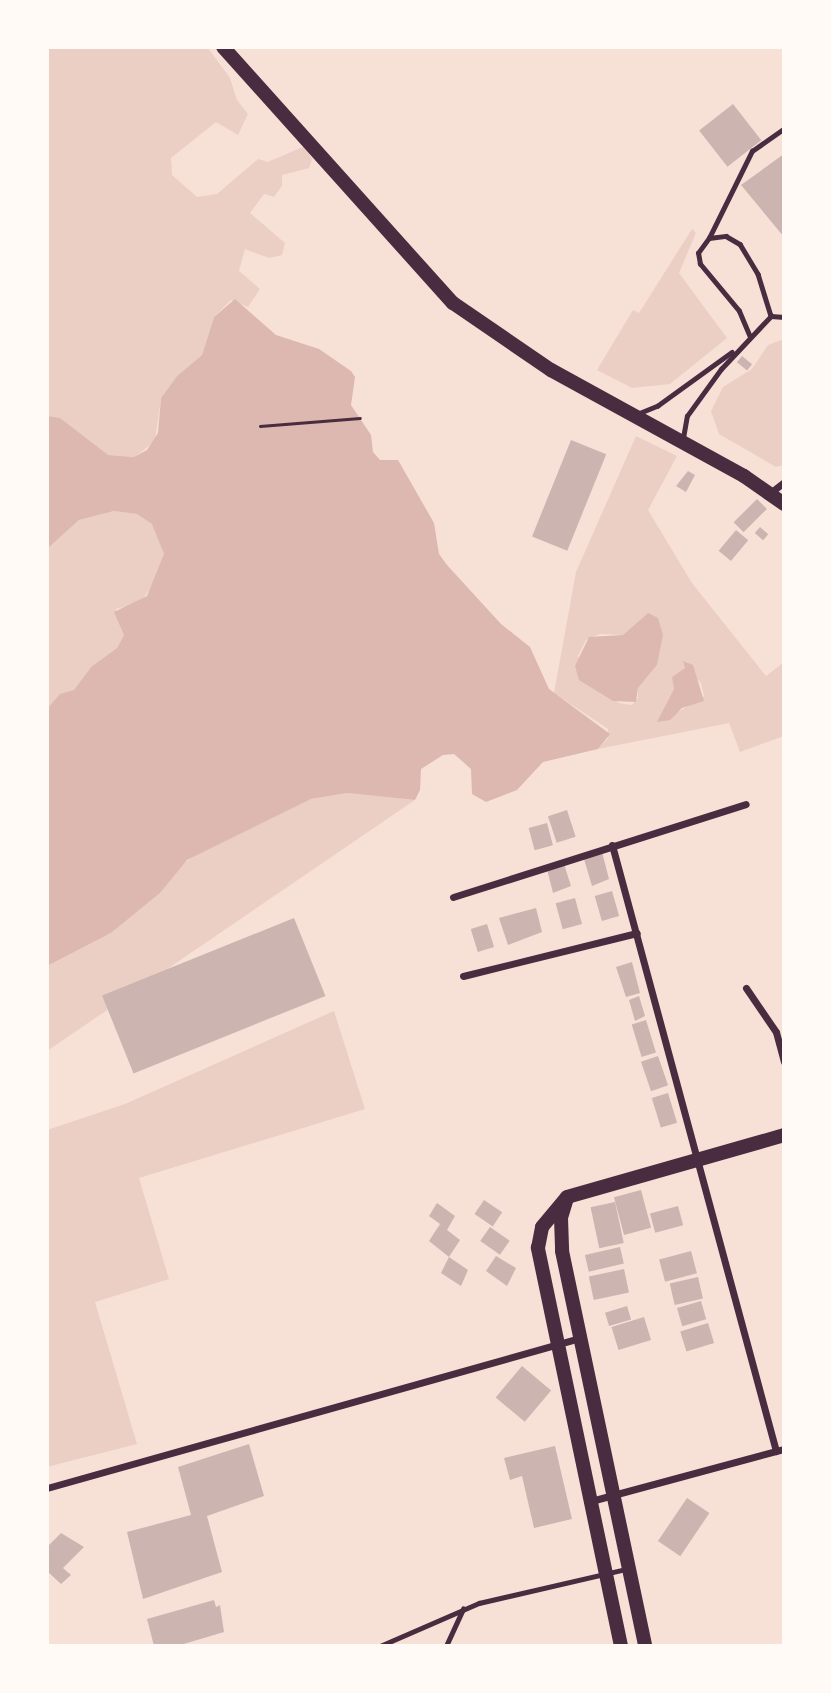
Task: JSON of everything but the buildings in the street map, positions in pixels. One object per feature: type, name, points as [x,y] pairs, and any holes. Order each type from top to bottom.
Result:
[{"type":"highway","points":[[223,47],[453,303],[551,370],[683,441],[784,504]]},
{"type":"highway","points":[[621,1646],[538,1248],[550,1212],[567,1197],[784,1135]]},
{"type":"highway","points":[[567,1197],[561,1218],[562,1251],[645,1646]]},
{"type":"street","points":[[770,493],[784,482]]},
{"type":"street","points":[[453,897],[746,804]]},
{"type":"street","points":[[592,1501],[780,1450],[612,845]]},
{"type":"street","points":[[463,976],[637,933]]},
{"type":"street","points":[[746,988],[776,1032],[784,1062]]},
{"type":"street","points":[[47,1488],[581,1338]]},
{"type":"lane","points":[[750,337],[739,311],[700,264],[698,253],[709,238],[752,151],[784,129]]},
{"type":"lane","points":[[709,238],[726,236],[740,244],[758,274],[771,316]]},
{"type":"lane","points":[[637,415],[657,406],[738,348],[771,316],[784,317]]},
{"type":"lane","points":[[683,441],[687,416],[738,348]]},
{"type":"lane","points":[[380,1646],[464,1608],[630,1568]]},
{"type":"lane","points":[[446,1646],[464,1608]]},
{"type":"path","points":[[260,426],[360,418]]},
{"type":"shaded area","points":[[47,47],[208,48],[230,78],[237,100],[248,114],[238,135],[216,122],[171,158],[172,175],[197,197],[217,194],[258,159],[268,162],[305,146],[312,159],[309,168],[282,175],[282,186],[274,197],[264,194],[250,213],[285,243],[282,255],[269,258],[245,249],[239,271],[260,289],[248,307],[231,300],[214,317],[202,355],[177,376],[161,398],[155,441],[135,457],[108,455],[47,416]]},
{"type":"shaded area","points":[[692,229],[696,233],[679,273],[727,338],[670,384],[632,388],[597,370],[633,310],[639,313]]},
{"type":"shaded area","points":[[235,299],[276,335],[319,349],[351,371],[355,377],[351,405],[371,435],[373,452],[380,460],[398,460],[434,523],[439,554],[501,624],[530,647],[549,689],[610,734],[598,749],[543,762],[517,790],[486,802],[472,794],[471,769],[454,754],[443,755],[421,769],[420,790],[415,800],[347,793],[311,799],[187,860],[160,893],[111,933],[47,966],[47,709],[60,694],[74,690],[91,667],[117,648],[124,635],[114,612],[147,596],[164,554],[152,524],[137,514],[114,511],[79,520],[47,549],[47,416],[60,418],[108,455],[134,457],[147,450],[158,433],[161,398],[177,376],[202,355],[214,317]]},
{"type":"shaded area","points":[[784,339],[784,465],[776,467],[719,434],[711,411],[723,387],[752,369],[768,345]]},
{"type":"shaded area","points":[[636,436],[677,456],[648,510],[692,583],[766,676],[784,662],[784,736],[740,752],[729,723],[598,749],[608,738],[608,729],[554,693],[576,572]],"holes":[[[648,613],[659,652],[657,665],[638,688],[638,698],[632,705],[619,703],[594,686],[578,656],[586,640],[600,634],[623,635]],[[686,668],[701,683],[704,696],[662,722],[675,689],[672,677]]]},
{"type":"shaded area","points":[[114,511],[137,514],[155,526],[164,555],[158,577],[141,602],[116,609],[124,635],[117,648],[91,667],[74,690],[47,709],[47,549],[79,520]]},
{"type":"shaded area","points":[[648,613],[658,618],[663,635],[657,665],[638,688],[636,702],[613,701],[579,680],[575,666],[589,637],[623,635]]},
{"type":"shaded area","points":[[683,661],[693,665],[704,701],[682,708],[670,720],[657,722],[674,689],[672,677],[685,668]]},
{"type":"shaded area","points":[[347,793],[415,800],[47,1051],[47,966],[111,933],[160,893],[181,865],[199,853],[311,799]]},
{"type":"shaded area","points":[[334,1011],[365,1109],[139,1178],[169,1279],[95,1302],[137,1444],[47,1467],[47,1130],[125,1104]]}]
